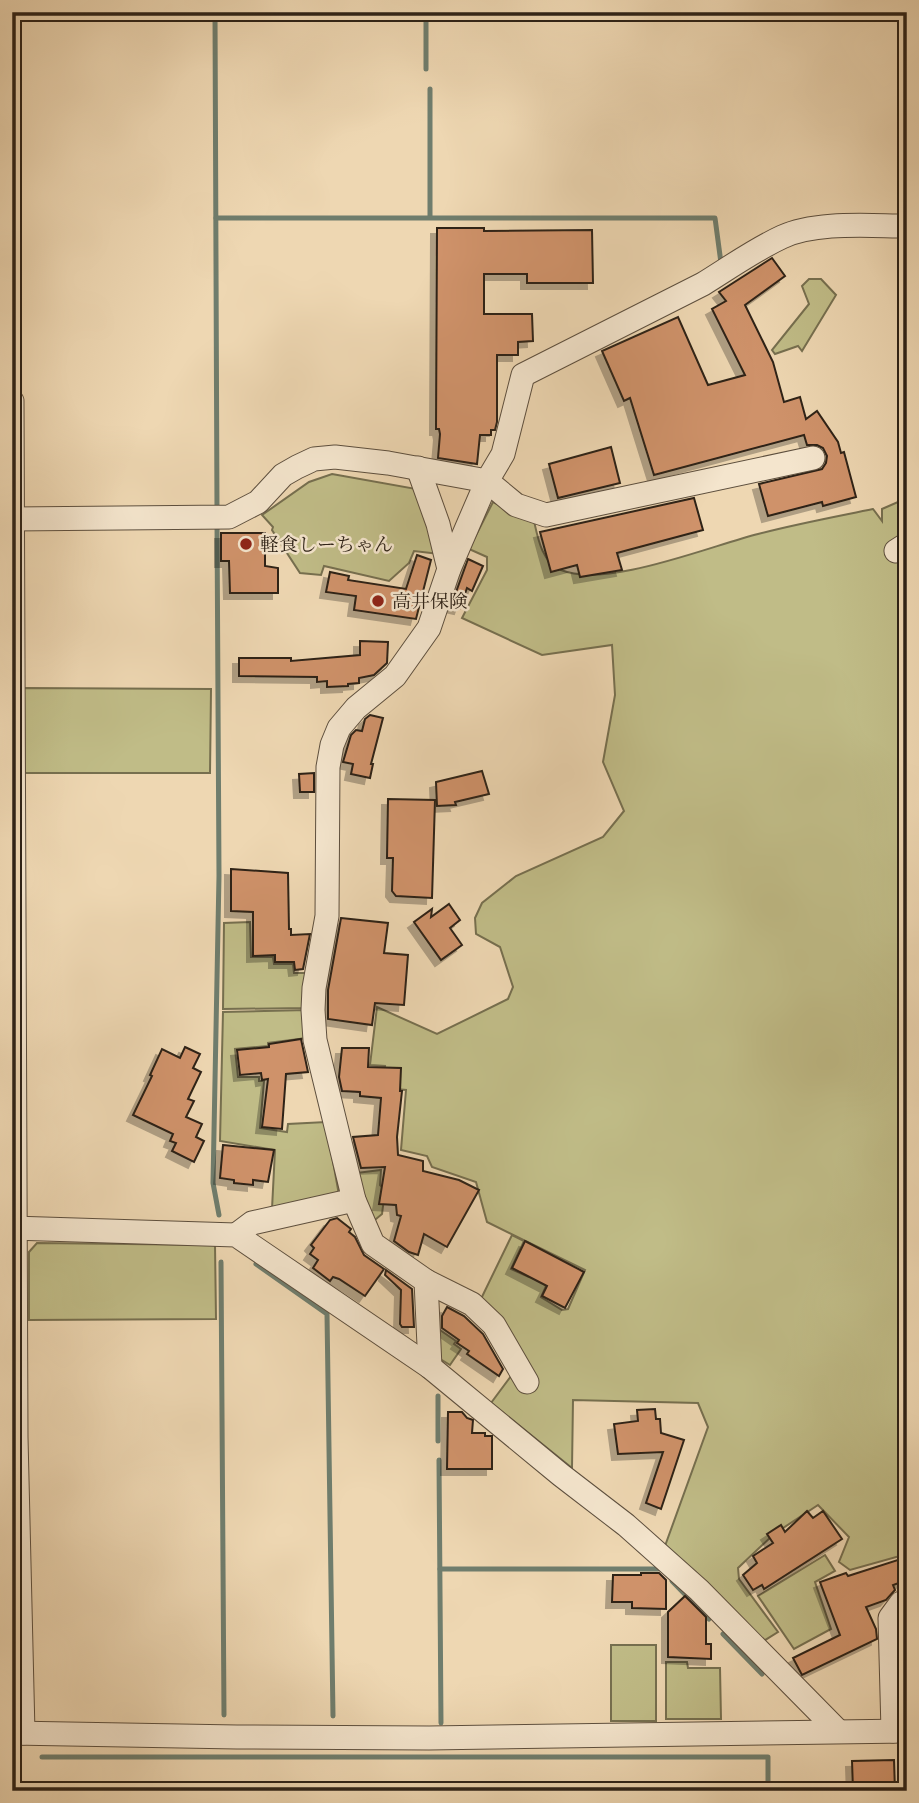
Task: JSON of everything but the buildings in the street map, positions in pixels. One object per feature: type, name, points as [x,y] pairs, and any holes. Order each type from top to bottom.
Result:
[{"type":"street","points":[[527,1382],[494,1325],[472,1304],[426,1281],[373,1244],[354,1200],[315,1040],[313,1010],[314,988],[327,916],[328,767],[332,745],[340,728],[356,708],[395,676],[429,628],[449,569],[487,481],[503,454],[523,375],[703,284],[784,235],[833,227],[907,226]]},
{"type":"street","points":[[12,401],[18,1733],[429,1738],[900,1731],[890,1618],[901,1603],[907,1601]]},
{"type":"street","points":[[13,519],[229,517],[258,502],[283,475],[314,459],[335,457],[487,481],[516,505],[546,515],[813,458]]},
{"type":"street","points":[[418,468],[438,524],[449,569]]},
{"type":"street","points":[[236,1234],[252,1223],[354,1200]]},
{"type":"street","points":[[14,1228],[236,1234],[430,1367],[626,1525],[699,1590],[838,1731]]},
{"type":"street","points":[[426,1281],[430,1367]]},
{"type":"shaded area","points":[[809,279],[821,279],[836,295],[802,351],[798,346],[775,354],[772,350],[809,304],[802,286]]},
{"type":"shaded area","points":[[332,474],[422,490],[440,554],[414,551],[409,563],[389,581],[324,566],[321,575],[300,573],[272,530],[273,527],[262,515],[309,482]]},
{"type":"shaded area","points":[[907,498],[907,1554],[850,1570],[839,1562],[849,1537],[818,1505],[774,1534],[738,1568],[739,1579],[778,1632],[762,1642],[665,1546],[708,1427],[698,1403],[573,1400],[572,1468],[491,1403],[520,1364],[479,1303],[512,1235],[524,1241],[511,1269],[529,1277],[531,1275],[547,1284],[541,1297],[562,1310],[568,1309],[585,1270],[487,1222],[476,1182],[432,1167],[427,1156],[401,1150],[406,1090],[383,1088],[385,1066],[370,1065],[377,1007],[437,1034],[508,999],[513,987],[500,947],[476,934],[475,918],[482,903],[516,876],[603,837],[624,811],[603,762],[615,695],[612,645],[542,655],[462,618],[487,570],[487,557],[469,549],[493,502],[534,521],[545,556],[561,570],[580,574],[604,574],[658,564],[772,530],[873,509],[882,521],[882,509]]},
{"type":"shaded area","points":[[24,688],[211,689],[210,773],[25,773]]},
{"type":"shaded area","points":[[250,922],[251,957],[273,957],[274,964],[293,964],[294,973],[310,973],[306,1008],[223,1009],[224,923]]},
{"type":"shaded area","points":[[307,1010],[307,1038],[235,1049],[238,1077],[259,1077],[259,1081],[264,1081],[260,1128],[287,1132],[288,1124],[326,1122],[339,1195],[272,1209],[275,1150],[220,1141],[223,1012]]},
{"type":"shaded area","points":[[381,1170],[380,1185],[385,1190],[382,1214],[370,1224],[356,1173]]},
{"type":"shaded area","points":[[37,1243],[215,1245],[216,1319],[29,1320],[29,1252]]},
{"type":"shaded area","points":[[437,1328],[456,1341],[454,1344],[461,1349],[450,1365],[437,1357]]},
{"type":"shaded area","points":[[825,1555],[835,1571],[815,1582],[831,1629],[794,1649],[758,1596]]},
{"type":"shaded area","points":[[611,1645],[656,1645],[656,1721],[611,1721]]},
{"type":"shaded area","points":[[666,1662],[687,1662],[688,1668],[720,1668],[721,1719],[666,1719]]},
{"type":"waterway","points":[[215,12],[217,512]]},
{"type":"waterway","points":[[426,12],[426,69]]},
{"type":"waterway","points":[[430,89],[430,217]]},
{"type":"waterway","points":[[216,218],[715,218],[721,263]]},
{"type":"waterway","points":[[217,522],[219,876],[213,1183],[219,1215]]},
{"type":"waterway","points":[[221,1262],[224,1715]]},
{"type":"waterway","points":[[256,1264],[327,1314],[333,1716]]},
{"type":"waterway","points":[[438,1396],[438,1441]]},
{"type":"waterway","points":[[439,1460],[441,1723]]},
{"type":"waterway","points":[[440,1569],[658,1569]]},
{"type":"waterway","points":[[672,1581],[709,1619]]},
{"type":"waterway","points":[[723,1634],[762,1674]]},
{"type":"waterway","points":[[42,1757],[768,1757],[768,1791]]},
{"type":"place","name":"軽食しーちゃん","points":[[246,544]]},
{"type":"place","name":"高井保険","points":[[378,601]]}]
